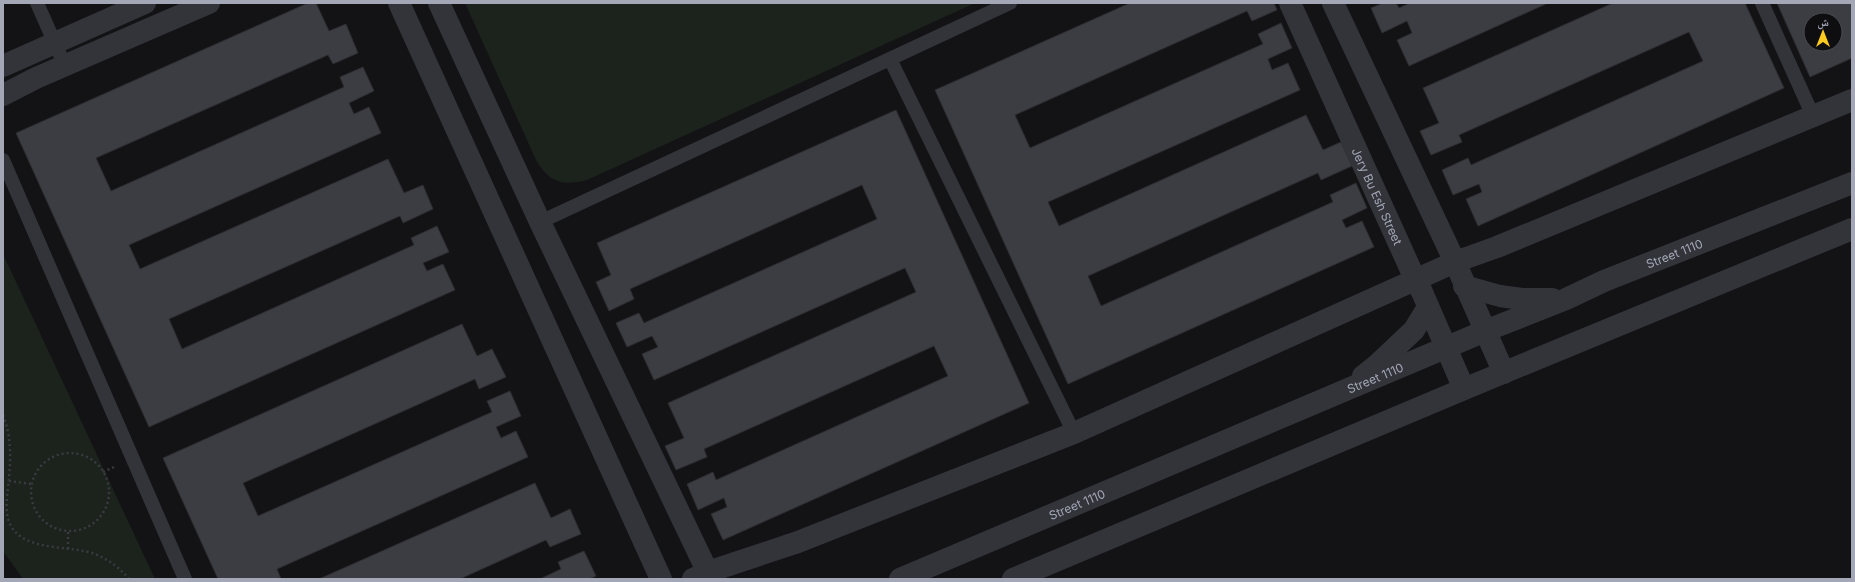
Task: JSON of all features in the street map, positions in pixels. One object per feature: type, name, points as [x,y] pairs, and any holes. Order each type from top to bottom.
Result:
[{"type":"street","points":[[3,66],[145,3]]},
{"type":"street","points":[[3,95],[209,3]]},
{"type":"street","points":[[399,3],[661,579]]},
{"type":"street","points":[[439,3],[704,577],[798,542],[1074,433],[1415,279],[1455,262],[1497,247],[1852,100]]},
{"type":"street","name":"Jery Bu Esh Street","points":[[1290,3],[1422,292],[1464,389]]},
{"type":"street","points":[[1333,3],[1455,262],[1464,286],[1504,373]]},
{"type":"street","name":"Street 1110","points":[[900,579],[1484,331],[1566,299],[1604,281],[1852,183]]},
{"type":"street","points":[[1013,579],[1464,389],[1852,229]]},
{"type":"street","points":[[1464,286],[1500,296],[1522,299],[1566,299]]},
{"type":"street","points":[[1343,391],[1378,364],[1414,330],[1428,307]]},
{"type":"lane","points":[[37,3],[65,66]]},
{"type":"lane","points":[[540,222],[1010,3]]},
{"type":"lane","points":[[1762,3],[1813,116]]},
{"type":"lane","points":[[890,59],[1074,433]]},
{"type":"lane","points":[[3,160],[185,579]]},
{"type":"path","points":[[3,414],[8,428],[10,457],[7,510],[11,526],[18,534],[34,542],[94,554],[111,561],[129,579]]},
{"type":"path","points":[[70,453],[84,455],[101,468],[107,481],[108,488],[105,509],[84,528],[68,531],[49,525],[39,515],[32,502],[32,484],[35,474],[43,463],[56,455],[70,453]]},
{"type":"path","points":[[9,481],[32,484]]},
{"type":"path","points":[[68,531],[68,549]]},
{"type":"shaded area","points":[[465,3],[975,3],[587,180],[571,183],[557,181],[552,178],[546,174],[536,160]]},
{"type":"shaded area","points":[[3,254],[155,579],[23,579],[3,551]]},
{"type":"building","points":[[308,3],[316,3],[329,31],[346,24],[358,53],[333,64],[328,55],[96,158],[111,191],[344,87],[340,77],[363,67],[374,91],[349,103],[354,114],[369,107],[381,133],[129,245],[140,269],[388,159],[404,193],[423,185],[433,209],[403,223],[400,216],[169,319],[182,349],[414,245],[411,238],[437,226],[449,252],[423,263],[427,271],[443,264],[455,290],[149,427],[16,133]]},
{"type":"building","points":[[1130,3],[1274,3],[1277,10],[1252,21],[1247,11],[1015,115],[1030,148],[1263,44],[1258,34],[1281,23],[1292,48],[1268,59],[1272,70],[1288,63],[1300,90],[1048,202],[1059,226],[1306,115],[1323,150],[1341,142],[1352,166],[1321,180],[1318,173],[1088,276],[1101,306],[1333,202],[1330,195],[1356,183],[1367,208],[1342,220],[1346,228],[1362,221],[1374,247],[1068,384],[935,90]]},
{"type":"building","points":[[1383,3],[1396,3],[1399,8],[1410,3],[1548,3],[1409,66],[1397,40],[1412,33],[1407,21],[1382,33],[1371,8]]},
{"type":"building","points":[[1613,3],[1745,3],[1784,88],[1478,226],[1466,199],[1482,192],[1479,184],[1453,195],[1442,170],[1468,158],[1471,165],[1703,61],[1689,32],[1459,135],[1462,142],[1431,155],[1420,131],[1439,123],[1423,88]]},
{"type":"building","points":[[1777,3],[1852,3],[1852,58],[1810,77]]},
{"type":"building","points":[[896,110],[1029,403],[723,540],[711,514],[727,507],[724,498],[698,510],[687,484],[713,472],[716,480],[948,376],[934,346],[704,449],[707,457],[676,470],[665,446],[684,438],[668,403],[916,292],[905,268],[654,380],[642,354],[658,347],[652,336],[627,347],[616,323],[639,313],[644,323],[877,219],[862,185],[630,289],[634,299],[609,311],[596,282],[611,275],[597,243]]},
{"type":"building","points":[[462,324],[477,356],[492,349],[506,377],[479,389],[475,379],[243,483],[258,516],[492,412],[487,401],[510,391],[521,416],[496,427],[501,438],[516,431],[528,457],[277,569],[281,579],[218,579],[163,458]]},
{"type":"building","points":[[535,483],[551,518],[570,509],[581,534],[550,547],[546,540],[460,579],[319,579]]},
{"type":"building","points":[[584,551],[596,576],[589,579],[540,579],[561,569],[558,562]]}]
